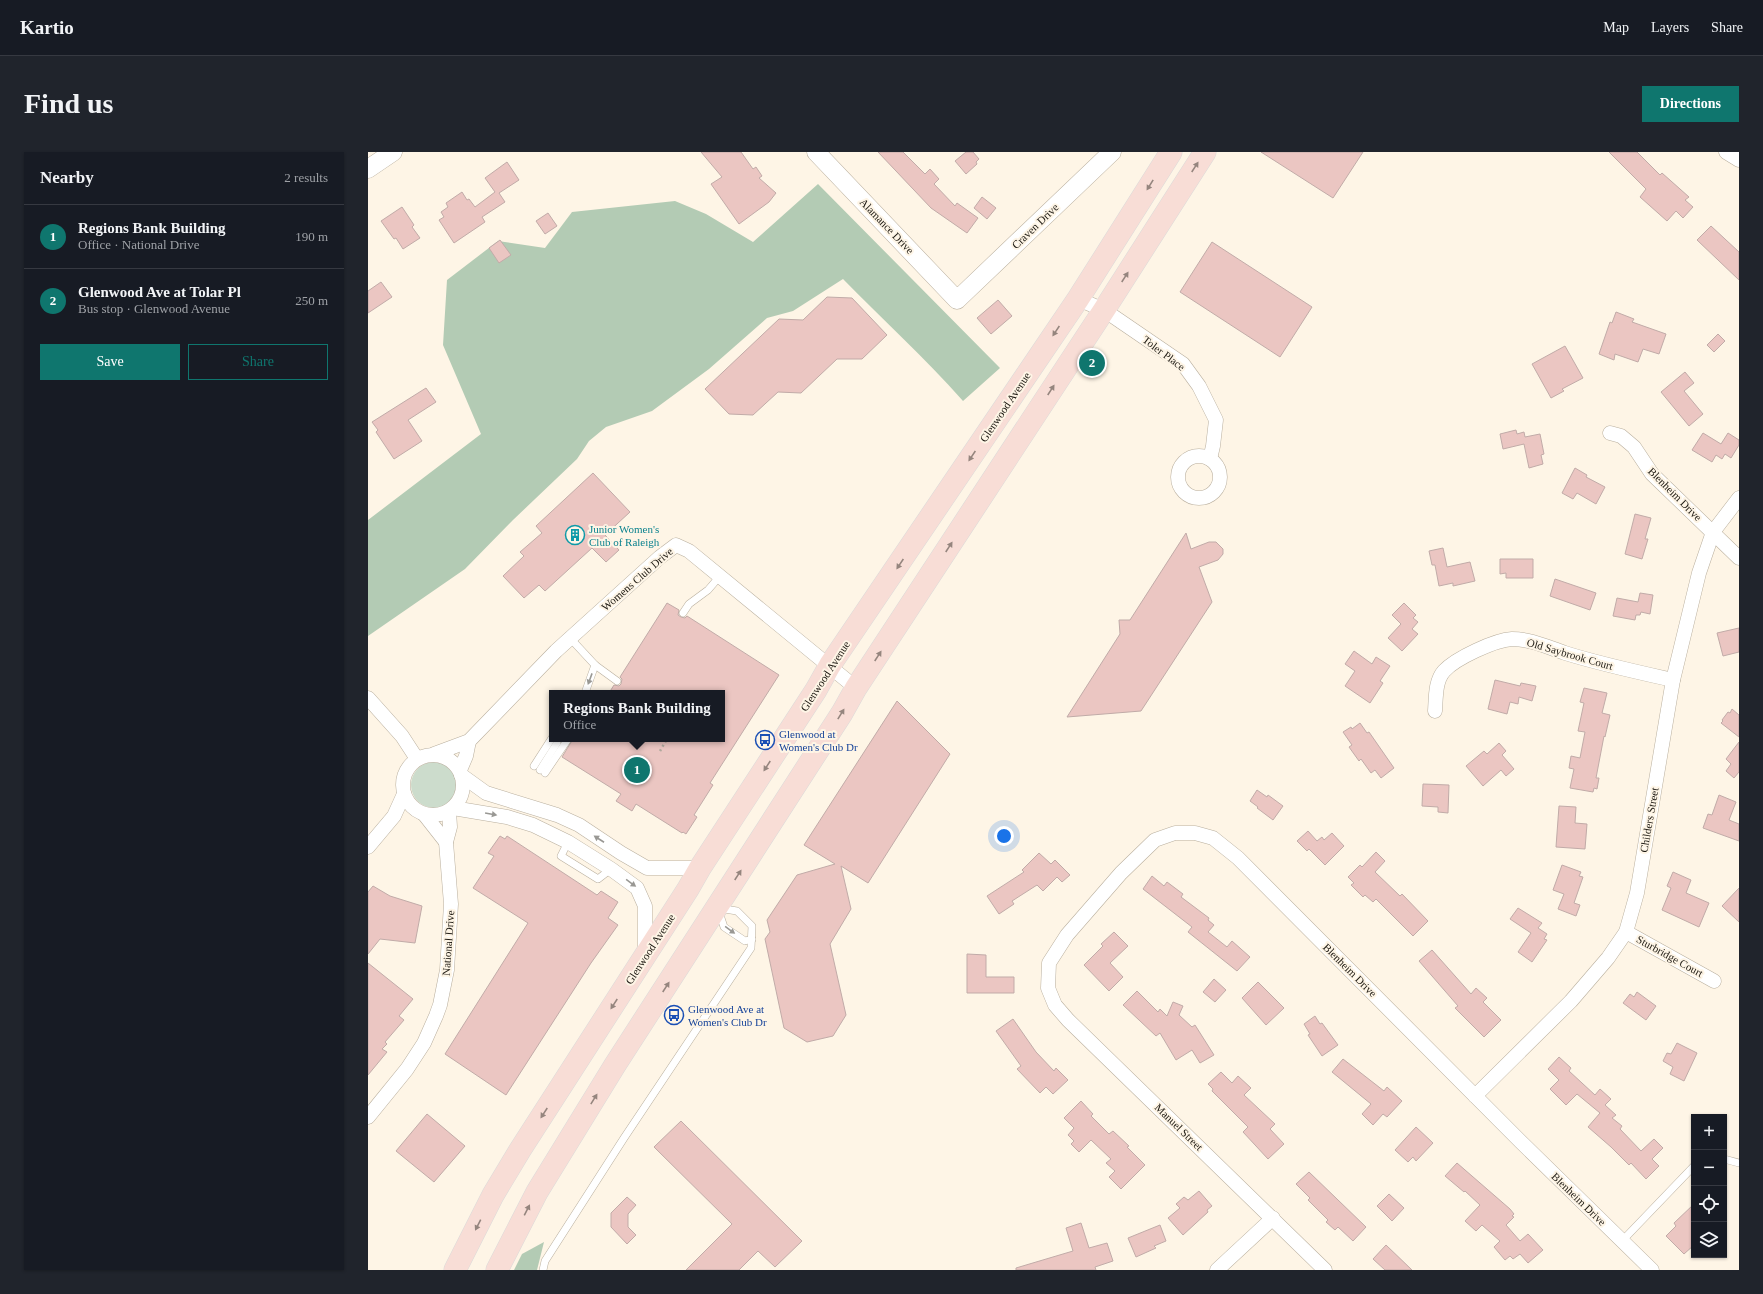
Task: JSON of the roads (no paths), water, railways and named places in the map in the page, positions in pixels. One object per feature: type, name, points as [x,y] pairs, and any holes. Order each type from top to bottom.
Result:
[{"type":"main road","name":"Glenwood Avenue","points":[[456,1270],[493,1195],[520,1150],[700,868],[816,690],[830,665],[843,648],[1078,299],[1171,152]]},
{"type":"main road","points":[[498,1270],[536,1192],[615,1065],[842,713],[856,688],[1104,310],[1205,152]]},
{"type":"main road","points":[[688,889],[717,908]]},
{"type":"street","points":[[368,169],[393,152]]},
{"type":"street","name":"Alamance Drive","points":[[816,152],[957,300]]},
{"type":"street","name":"Craven Drive","points":[[957,300],[1112,152]]},
{"type":"street","points":[[1726,152],[1739,160]]},
{"type":"street","name":"Toler Place","points":[[1078,299],[1104,310],[1183,364],[1199,386],[1216,420],[1210,459]]},
{"type":"street","name":"Blenheim Drive","points":[[1610,433],[1621,436],[1634,447],[1652,474],[1739,558]]},
{"type":"street","name":"Childers Street","points":[[1475,1096],[1571,1000],[1608,958],[1626,932],[1637,893],[1674,680],[1699,574],[1713,532],[1739,498]]},
{"type":"street","name":"Womens Club Drive","points":[[434,754],[469,741],[570,638],[660,557],[676,545],[689,551],[830,665],[856,688]]},
{"type":"street","name":"Old Saybrook Court","points":[[1435,711],[1436,689],[1444,671],[1462,657],[1483,648],[1511,639],[1536,642],[1565,653],[1674,680]]},
{"type":"street","points":[[368,698],[402,736],[417,759]]},
{"type":"street","points":[[394,816],[421,812],[441,814],[451,809],[458,801],[462,793],[463,784],[461,773],[469,741]]},
{"type":"street","points":[[446,842],[421,812],[408,802],[404,794],[402,784],[404,774],[409,765],[425,755],[434,754],[449,759],[461,773],[486,793],[557,815],[579,825],[621,853],[648,868],[700,868]]},
{"type":"street","points":[[368,847],[394,816],[404,794]]},
{"type":"street","points":[[451,809],[507,817],[533,825],[568,842],[611,869],[637,888],[645,906],[645,956]]},
{"type":"street","name":"National Drive","points":[[368,1117],[407,1069],[424,1043],[440,1005],[447,970],[451,904],[446,842],[450,827],[451,809]]},
{"type":"street","name":"Blenheim Drive","points":[[1048,976],[1049,963],[1067,935],[1121,873],[1155,840],[1175,833],[1195,833],[1213,838],[1238,858],[1475,1096],[1652,1270]]},
{"type":"street","name":"Sturbridge Court","points":[[1626,932],[1714,981]]},
{"type":"street","name":"Manuel Street","points":[[1048,976],[1048,988],[1058,1009],[1325,1270]]},
{"type":"street","points":[[1218,1270],[1273,1218]]},
{"type":"lane","points":[[683,613],[689,604],[708,590],[720,576]]},
{"type":"lane","points":[[570,638],[595,665],[617,680]]},
{"type":"lane","points":[[586,690],[595,665]]},
{"type":"lane","points":[[554,742],[539,770],[565,742]]},
{"type":"lane","points":[[543,1270],[545,1261],[624,1138],[751,948],[752,939],[752,926],[737,911],[717,908],[724,927],[746,941],[752,939]]},
{"type":"lane","points":[[1727,1160],[1739,1163]]},
{"type":"lane","points":[[1622,1241],[1691,1169]]},
{"type":"place","name":"Glenwood Ave at Tolar Pl","points":[[1092,363]]},
{"type":"place","name":"Junior Women's Club of Raleigh","points":[[575,535]]},
{"type":"place","name":"Glenwood at Women's Club Dr","points":[[765,740]]},
{"type":"place","name":"Regions Bank Building","points":[[637,770]]},
{"type":"place","name":"Glenwood Ave at Women's Club Dr","points":[[674,1015]]}]
